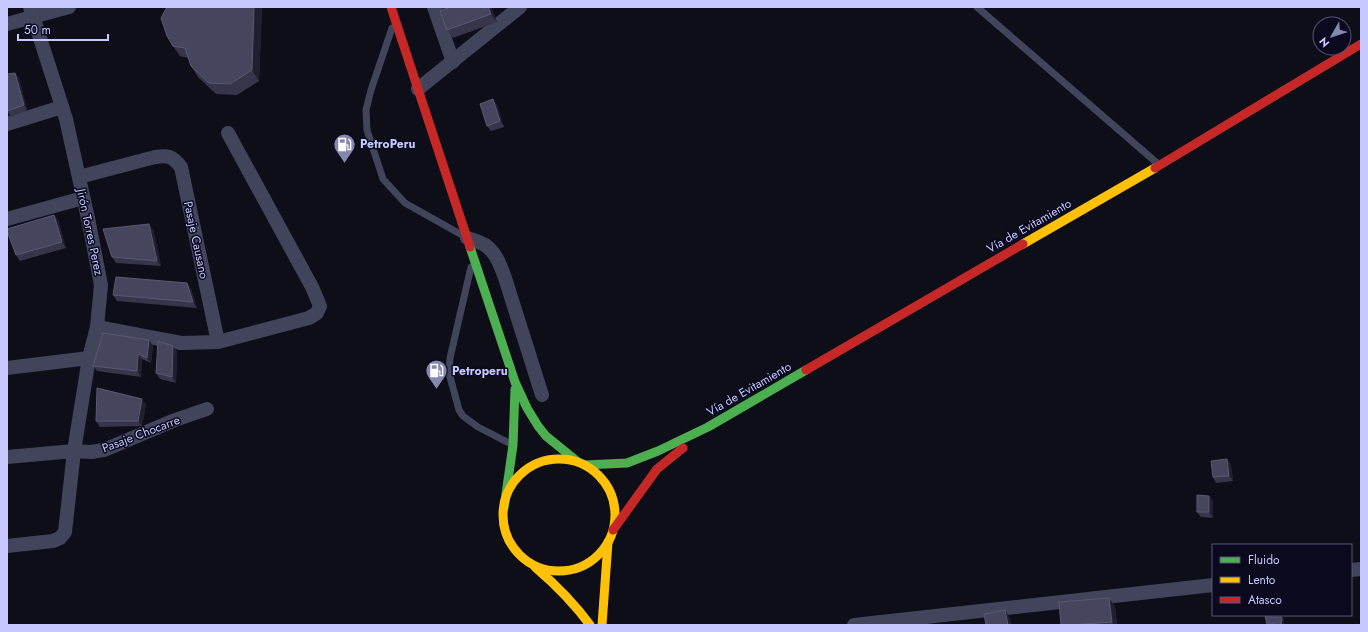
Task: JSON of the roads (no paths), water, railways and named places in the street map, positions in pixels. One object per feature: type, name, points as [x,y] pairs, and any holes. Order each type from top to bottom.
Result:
[{"type":"main road","points":[[391,7],[515,382],[532,417],[542,433],[550,441],[601,477],[611,493],[616,512],[613,530],[608,542],[596,557],[580,567],[561,571],[542,568],[525,559]]},
{"type":"main road","name":"Vía de Evitamiento","points":[[582,464],[627,463],[658,451],[708,427],[1159,164],[1361,44]]},
{"type":"main road","points":[[515,382],[514,445],[504,508],[504,522],[508,536],[515,548],[525,559],[558,587],[579,610],[590,625]]},
{"type":"main road","name":"Vía de Evitamiento","points":[[613,530],[657,469],[708,427]]},
{"type":"main road","points":[[504,508],[509,492],[518,478],[530,467],[545,461],[562,459],[582,464]]},
{"type":"main road","points":[[602,625],[608,542]]},
{"type":"street","points":[[7,24],[32,12],[69,7]]},
{"type":"street","points":[[434,7],[453,62]]},
{"type":"street","points":[[418,89],[520,7]]},
{"type":"street","name":"Jirón Torres Perez","points":[[7,546],[53,541],[60,538],[65,532],[74,451],[89,358],[97,327],[101,285],[79,177],[62,107],[32,12]]},
{"type":"street","points":[[7,124],[62,107]]},
{"type":"street","points":[[97,327],[181,343],[218,342],[309,318],[318,314],[320,306],[312,287],[228,133]]},
{"type":"street","name":"Pasaje Causano","points":[[79,177],[155,157],[166,155],[174,158],[181,167],[218,342]]},
{"type":"street","points":[[7,219],[83,198]]},
{"type":"street","points":[[467,238],[486,245],[494,254],[500,266],[542,396]]},
{"type":"street","points":[[7,368],[89,358]]},
{"type":"street","name":"Pasaje Chocarre","points":[[7,457],[104,450],[175,420],[207,409]]},
{"type":"street","points":[[854,625],[1212,585]]},
{"type":"lane","points":[[977,7],[1159,164]]},
{"type":"lane","points":[[395,20],[371,90],[366,110],[367,130],[383,179],[404,203],[467,238]]},
{"type":"lane","points":[[474,258],[450,358],[450,373],[459,410],[463,416],[478,427],[514,445]]},
{"type":"place","name":"PetroPeru","points":[[344,164]]},
{"type":"place","name":"Petroperu","points":[[436,390]]}]
